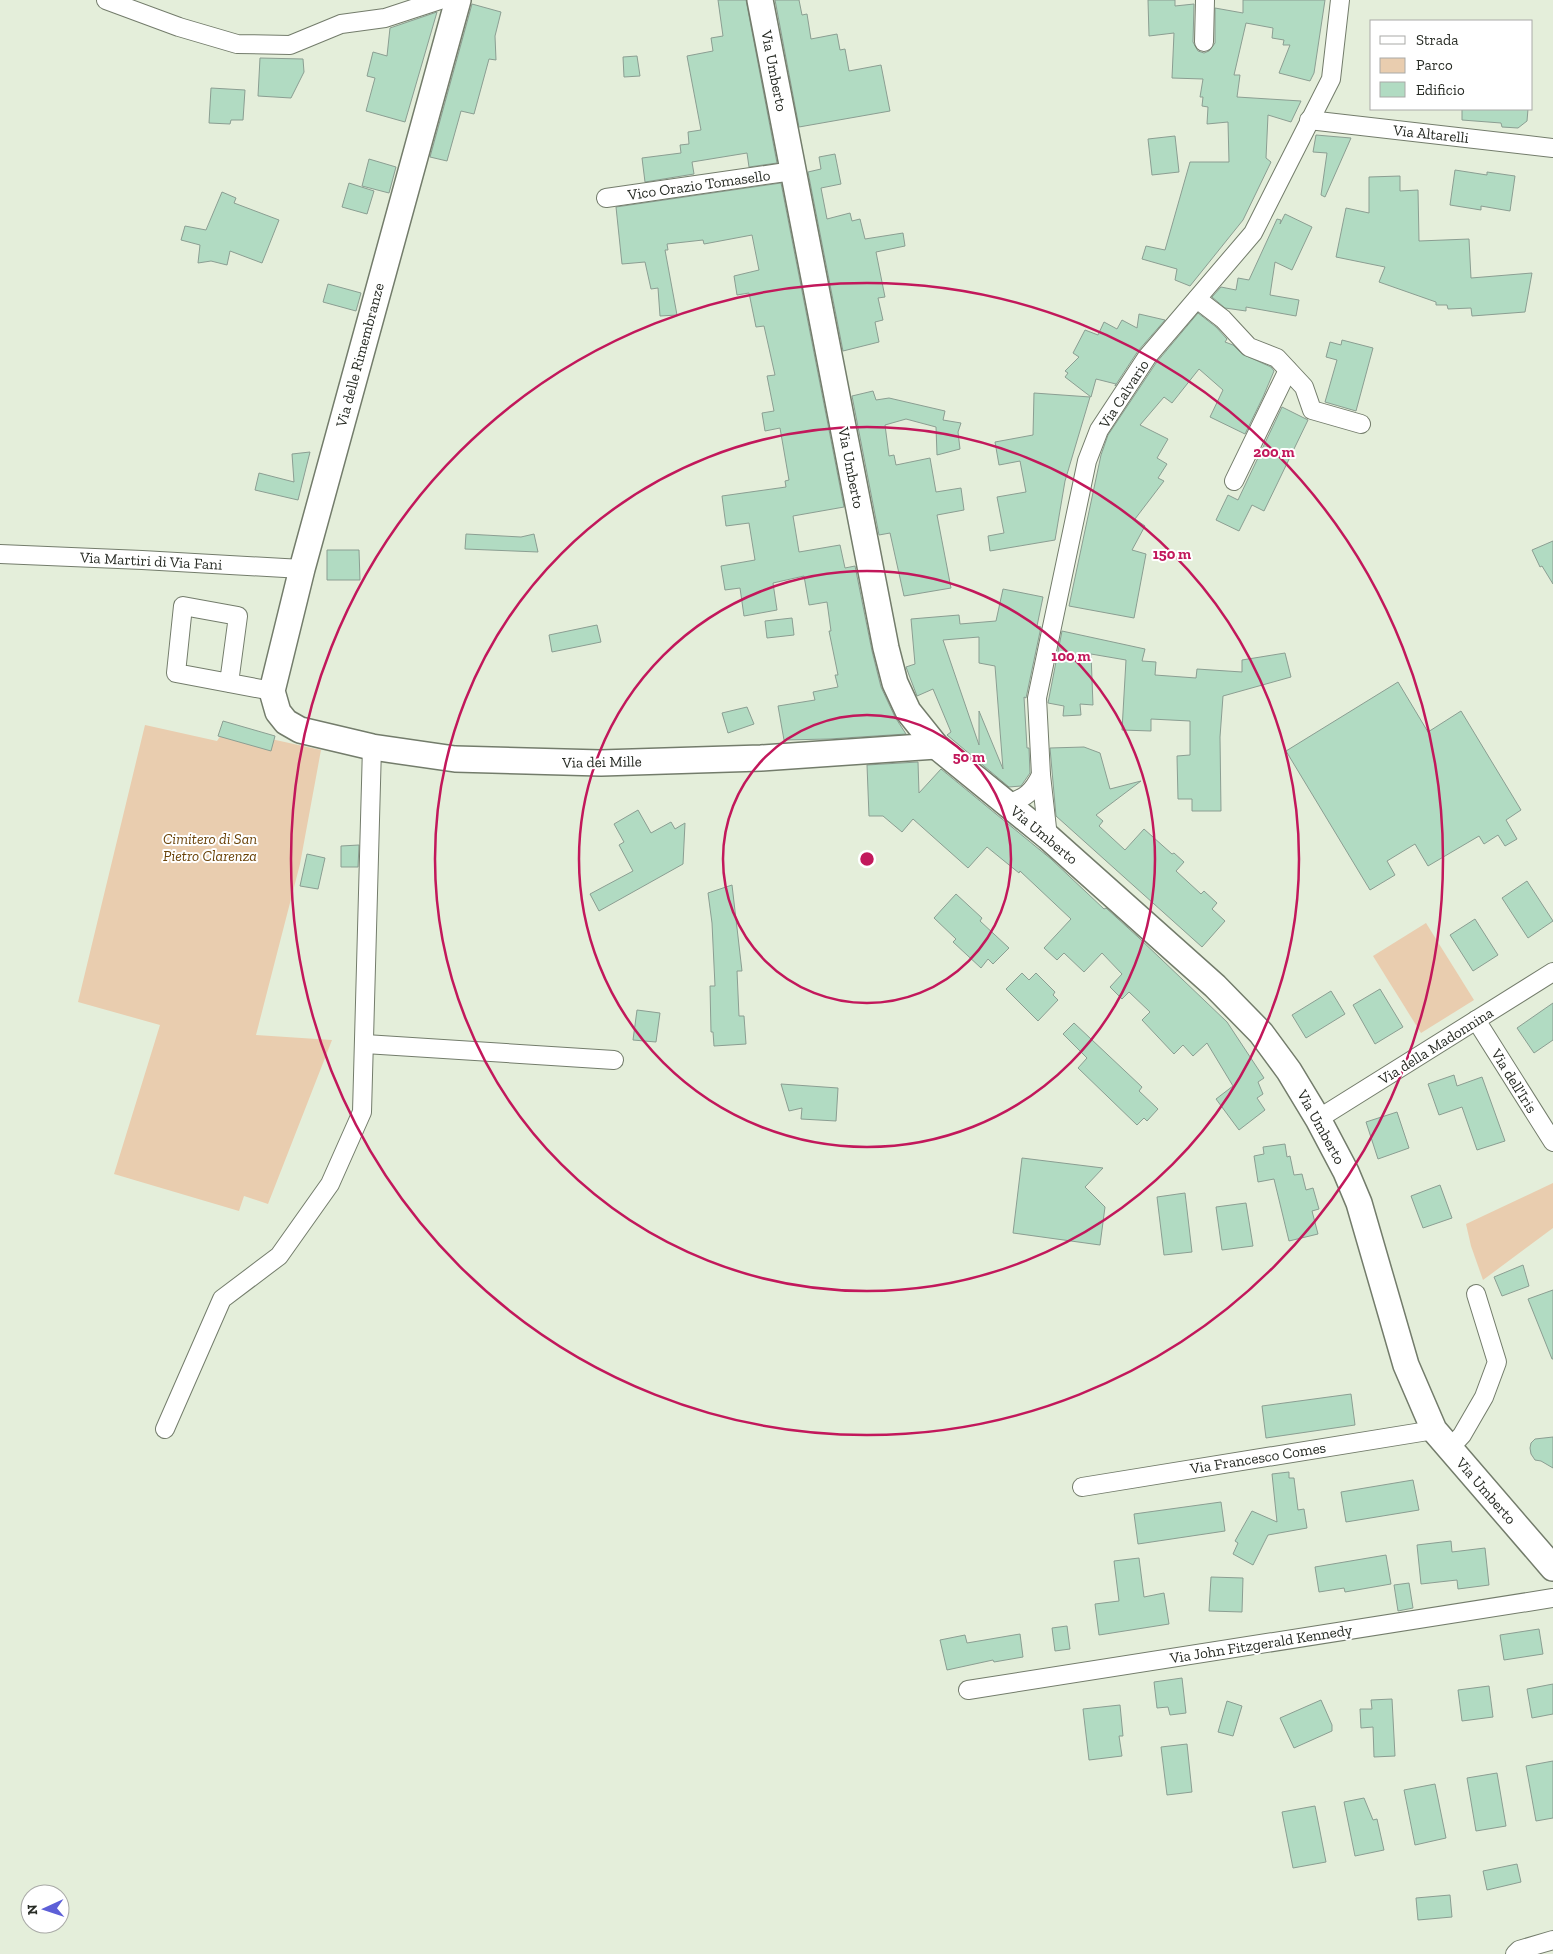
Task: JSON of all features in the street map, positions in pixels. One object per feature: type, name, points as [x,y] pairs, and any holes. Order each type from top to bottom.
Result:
[{"type":"main road","name":"Via delle Rimembranze","points":[[275,702],[302,569],[458,0]]},
{"type":"main road","name":"Via Umberto","points":[[760,0],[886,648],[895,682],[908,711],[936,746],[1048,837],[1215,986],[1261,1033],[1289,1071],[1318,1119],[1346,1172],[1359,1204],[1406,1365],[1442,1439],[1553,1568]]},
{"type":"main road","name":"Via dei Mille","points":[[275,702],[286,722],[300,730],[372,747],[455,759],[532,763],[602,763],[791,756],[936,746]]},
{"type":"street","points":[[106,0],[179,27],[238,44],[290,45],[342,24],[385,18],[440,0]]},
{"type":"street","points":[[1204,42],[1205,0]]},
{"type":"street","name":"Via Calvario","points":[[1048,837],[1041,775],[1037,698],[1086,461],[1099,430],[1147,357],[1253,233],[1308,120],[1331,79],[1340,0]]},
{"type":"street","name":"Via Altarelli","points":[[1308,120],[1553,148]]},
{"type":"street","name":"Vico Orazio Tomasello","points":[[606,198],[793,171]]},
{"type":"street","points":[[1197,299],[1223,319],[1249,347],[1277,358],[1304,387],[1312,410],[1361,424]]},
{"type":"street","points":[[1234,481],[1288,370]]},
{"type":"street","name":"Via Martiri di Via Fani","points":[[0,554],[302,569]]},
{"type":"street","points":[[229,683],[238,616],[183,606],[176,673],[229,683],[275,702]]},
{"type":"street","points":[[165,1429],[222,1299],[279,1256],[330,1184],[362,1112],[372,747]]},
{"type":"street","points":[[1008,804],[1025,798],[1035,787],[1041,775]]},
{"type":"street","name":"Via della Madonnina","points":[[1318,1119],[1553,972]]},
{"type":"street","name":"Via dell'Iris","points":[[1476,1020],[1553,1142]]},
{"type":"street","points":[[365,1044],[614,1060]]},
{"type":"street","points":[[1442,1439],[1462,1435],[1484,1397],[1497,1362],[1476,1294]]},
{"type":"street","name":"Via Francesco Comes","points":[[1082,1487],[1442,1439]]},
{"type":"street","name":"Via John Fitzgerald Kennedy","points":[[968,1690],[1553,1598]]},
{"type":"street","points":[[1515,1954],[1519,1950],[1553,1940]]},
{"type":"green space","name":"Cimitero di San Pietro Clarenza","points":[[145,725],[217,741],[225,729],[321,750],[300,864],[256,1035],[332,1040],[268,1204],[244,1196],[239,1211],[114,1174],[160,1025],[78,1002]]},
{"type":"green space","points":[[1426,923],[1474,1000],[1421,1033],[1373,956]]},
{"type":"green space","points":[[1553,1183],[1553,1228],[1483,1280],[1471,1246],[1466,1224]]},
{"type":"building","points":[[718,0],[746,0],[777,163],[749,167],[747,153],[692,162],[694,174],[645,182],[642,158],[681,153],[680,145],[689,144],[688,132],[701,130],[687,56],[713,51],[711,38],[723,36]]},
{"type":"building","points":[[775,0],[799,0],[802,15],[807,14],[811,39],[837,34],[840,50],[845,49],[849,71],[881,65],[890,111],[799,127]]},
{"type":"building","points":[[1148,0],[1175,0],[1175,6],[1194,4],[1193,42],[1198,51],[1204,53],[1209,51],[1215,43],[1215,8],[1243,13],[1243,0],[1325,0],[1314,73],[1310,81],[1279,73],[1290,45],[1283,45],[1284,40],[1272,38],[1273,28],[1246,23],[1234,75],[1240,75],[1237,97],[1301,101],[1291,122],[1268,115],[1266,158],[1271,162],[1243,220],[1190,286],[1175,280],[1177,269],[1142,259],[1146,246],[1165,250],[1190,162],[1229,162],[1228,122],[1207,124],[1208,107],[1202,106],[1203,97],[1200,97],[1203,79],[1172,78],[1174,33],[1149,36]]},
{"type":"building","points":[[472,4],[501,12],[495,36],[496,60],[489,59],[474,114],[461,111],[447,161],[430,157]]},
{"type":"building","points":[[437,12],[405,122],[366,111],[375,78],[367,76],[373,52],[387,56],[390,28]]},
{"type":"building","points":[[637,56],[640,76],[624,77],[623,57]]},
{"type":"building","points":[[260,58],[303,59],[304,72],[291,98],[258,96]]},
{"type":"building","points":[[211,88],[245,90],[243,120],[231,120],[230,124],[209,123]]},
{"type":"building","points":[[1462,110],[1528,110],[1527,121],[1518,128],[1502,127],[1501,123],[1462,120]]},
{"type":"building","points":[[1316,135],[1351,138],[1325,197],[1321,195],[1327,153],[1313,152]]},
{"type":"building","points":[[1175,136],[1179,172],[1152,175],[1148,139]]},
{"type":"building","points":[[835,154],[841,184],[821,188],[827,219],[850,213],[852,221],[860,219],[865,239],[903,233],[905,246],[876,252],[885,297],[878,298],[883,320],[875,322],[879,342],[843,351],[808,172],[821,169],[819,157]]},
{"type":"building","points":[[369,159],[396,167],[389,193],[362,186]]},
{"type":"building","points":[[1455,170],[1487,175],[1487,172],[1515,176],[1510,211],[1481,206],[1481,210],[1450,205]]},
{"type":"building","points":[[1400,176],[1400,191],[1418,190],[1419,241],[1469,239],[1471,278],[1532,273],[1525,312],[1472,316],[1471,308],[1448,309],[1447,305],[1436,305],[1436,302],[1379,282],[1385,267],[1336,257],[1346,208],[1369,213],[1369,177]]},
{"type":"building","points":[[349,183],[374,191],[367,214],[342,207]]},
{"type":"building","points":[[781,183],[844,507],[793,516],[799,552],[840,545],[845,568],[855,566],[881,687],[895,717],[906,734],[784,740],[778,706],[815,700],[813,692],[838,687],[835,675],[838,675],[829,631],[831,631],[827,602],[809,605],[804,576],[773,583],[777,610],[744,616],[740,588],[725,590],[721,566],[755,560],[749,523],[726,526],[722,496],[786,487],[785,481],[789,480],[780,428],[765,431],[762,413],[774,411],[767,376],[775,375],[764,326],[756,327],[749,293],[737,295],[734,276],[759,270],[752,235],[704,244],[703,240],[667,244],[668,250],[665,250],[677,315],[660,316],[658,288],[651,289],[645,262],[622,264],[616,207]]},
{"type":"building","points":[[222,192],[236,198],[234,203],[279,220],[262,263],[230,251],[227,265],[211,261],[198,263],[200,245],[181,240],[185,226],[206,230]]},
{"type":"building","points":[[1285,214],[1312,227],[1292,270],[1275,262],[1270,295],[1299,300],[1296,316],[1246,307],[1246,311],[1225,308],[1212,297],[1221,287],[1236,290],[1238,278],[1249,280],[1277,219],[1281,220],[1280,224]]},
{"type":"building","points":[[328,284],[361,293],[356,311],[323,302]]},
{"type":"building","points":[[1198,313],[1216,327],[1227,339],[1225,342],[1233,345],[1242,354],[1271,367],[1274,371],[1263,397],[1245,434],[1210,417],[1223,390],[1199,369],[1172,403],[1164,397],[1140,425],[1168,439],[1157,458],[1167,464],[1158,478],[1164,481],[1135,519],[1145,526],[1132,550],[1146,554],[1134,618],[1069,606],[1101,455],[1108,435],[1156,363]]},
{"type":"building","points":[[1139,314],[1165,320],[1138,351],[1115,386],[1116,384],[1096,379],[1091,397],[1065,377],[1068,373],[1065,371],[1079,357],[1073,353],[1085,330],[1098,335],[1104,322],[1117,329],[1122,320],[1137,328]]},
{"type":"building","points":[[1342,340],[1373,348],[1356,411],[1325,402],[1337,360],[1326,357],[1330,342],[1341,345]]},
{"type":"building","points":[[873,391],[876,400],[889,398],[945,411],[943,420],[961,423],[958,432],[960,449],[937,455],[936,427],[906,419],[885,425],[889,456],[894,455],[896,465],[930,458],[936,492],[961,488],[964,510],[937,515],[951,588],[904,596],[890,533],[879,535],[852,396]]},
{"type":"building","points":[[1034,393],[1090,397],[1065,481],[1055,540],[990,551],[988,536],[1004,533],[997,497],[1026,492],[1020,461],[999,465],[995,442],[1033,435]]},
{"type":"building","points":[[1282,407],[1308,420],[1264,511],[1252,505],[1239,531],[1216,520],[1228,495],[1238,500]]},
{"type":"building","points":[[310,452],[298,500],[255,490],[259,473],[294,482],[292,454]]},
{"type":"building","points":[[466,534],[521,537],[534,534],[538,552],[465,549]]},
{"type":"building","points":[[1553,541],[1553,584],[1542,566],[1540,567],[1532,550]]},
{"type":"building","points":[[327,550],[359,550],[360,580],[327,580]]},
{"type":"building","points":[[1003,589],[1043,597],[1037,626],[1041,627],[1026,698],[1024,697],[1030,773],[1021,786],[1009,787],[947,735],[951,732],[933,689],[917,696],[906,667],[915,664],[911,619],[959,615],[960,624],[996,621]],"holes":[[[979,637],[979,663],[995,666],[1003,769],[979,711],[979,745],[943,640]]]},
{"type":"building","points":[[792,618],[794,635],[767,638],[765,621]]},
{"type":"building","points":[[597,625],[601,642],[552,652],[549,635]]},
{"type":"building","points":[[1062,631],[1145,649],[1142,661],[1156,662],[1155,675],[1196,678],[1197,669],[1242,672],[1242,660],[1285,653],[1291,677],[1223,696],[1220,737],[1221,811],[1192,811],[1192,799],[1178,799],[1177,756],[1190,755],[1190,721],[1151,719],[1151,731],[1122,730],[1126,660],[1091,654],[1093,705],[1080,704],[1081,715],[1063,716],[1064,706],[1048,703]]},
{"type":"building","points":[[1398,682],[1428,732],[1461,711],[1521,810],[1506,820],[1517,839],[1505,846],[1498,835],[1484,844],[1479,836],[1428,866],[1415,844],[1387,861],[1395,875],[1370,890],[1286,751]]},
{"type":"building","points":[[747,707],[754,724],[728,733],[722,713]]},
{"type":"building","points":[[223,721],[275,736],[271,751],[218,736]]},
{"type":"building","points":[[1084,747],[1100,753],[1110,789],[1141,781],[1096,815],[1103,821],[1099,826],[1125,850],[1144,829],[1184,862],[1176,871],[1201,894],[1204,891],[1217,903],[1212,909],[1225,921],[1202,947],[1056,816],[1050,748]]},
{"type":"building","points":[[918,762],[919,793],[941,769],[1051,859],[1104,909],[1106,908],[1138,937],[1227,1022],[1264,1078],[1258,1082],[1263,1094],[1257,1098],[1265,1110],[1239,1130],[1216,1099],[1233,1086],[1207,1043],[1193,1056],[1183,1045],[1174,1054],[1142,1020],[1150,1012],[1129,992],[1122,999],[1110,987],[1122,974],[1102,953],[1084,972],[1064,953],[1057,960],[1044,948],[1071,919],[1020,871],[1019,873],[987,847],[968,868],[913,819],[902,832],[883,816],[869,816],[867,765]]},
{"type":"building","points":[[638,810],[651,833],[671,822],[675,829],[685,823],[683,864],[599,911],[590,894],[633,871],[619,845],[624,842],[614,824]]},
{"type":"building","points":[[359,845],[358,867],[341,867],[341,846]]},
{"type":"building","points":[[307,854],[325,858],[318,889],[300,886]]},
{"type":"building","points":[[1527,881],[1553,921],[1528,938],[1502,898]]},
{"type":"building","points":[[732,885],[742,971],[737,971],[739,1016],[744,1016],[746,1044],[714,1046],[713,1032],[711,1032],[710,986],[715,986],[712,923],[708,893]]},
{"type":"building","points":[[956,894],[982,918],[980,921],[1009,948],[993,964],[988,959],[981,968],[953,942],[956,939],[934,918]]},
{"type":"building","points":[[1475,919],[1498,955],[1473,971],[1450,935]]},
{"type":"building","points":[[1022,973],[1029,980],[1036,973],[1055,992],[1053,995],[1058,1000],[1038,1021],[1006,989]]},
{"type":"building","points":[[1380,989],[1403,1027],[1375,1044],[1353,1005]]},
{"type":"building","points":[[1331,991],[1345,1014],[1306,1038],[1292,1015]]},
{"type":"building","points":[[1553,1003],[1553,1040],[1534,1053],[1517,1028]]},
{"type":"building","points":[[637,1010],[660,1013],[656,1042],[633,1040]]},
{"type":"building","points":[[1074,1023],[1142,1087],[1139,1091],[1158,1109],[1147,1121],[1144,1118],[1137,1125],[1078,1068],[1087,1058],[1063,1034]]},
{"type":"building","points":[[1454,1075],[1457,1086],[1482,1077],[1505,1141],[1477,1150],[1462,1107],[1439,1115],[1428,1084]]},
{"type":"building","points":[[781,1084],[838,1088],[836,1121],[801,1119],[802,1108],[789,1111]]},
{"type":"building","points":[[1397,1112],[1409,1148],[1378,1159],[1366,1122]]},
{"type":"building","points":[[1285,1144],[1287,1157],[1290,1156],[1294,1175],[1302,1174],[1306,1190],[1313,1188],[1319,1209],[1312,1211],[1318,1234],[1289,1241],[1274,1179],[1258,1182],[1254,1156],[1264,1154],[1263,1147]]},
{"type":"building","points":[[1022,1158],[1103,1168],[1085,1187],[1105,1207],[1100,1245],[1013,1233]]},
{"type":"building","points":[[1440,1185],[1452,1218],[1423,1228],[1411,1196]]},
{"type":"building","points":[[1185,1193],[1192,1252],[1164,1255],[1157,1197]]},
{"type":"building","points":[[1246,1203],[1253,1246],[1222,1250],[1216,1207]]},
{"type":"building","points":[[1523,1265],[1529,1286],[1502,1296],[1494,1277]]},
{"type":"building","points":[[1553,1290],[1553,1359],[1552,1359],[1528,1299]]},
{"type":"building","points":[[1351,1394],[1355,1425],[1266,1438],[1262,1406]]},
{"type":"building","points":[[1553,1437],[1553,1468],[1541,1461],[1535,1460],[1530,1448],[1531,1443],[1535,1439]]},
{"type":"building","points":[[1289,1472],[1289,1478],[1294,1478],[1298,1510],[1304,1509],[1307,1528],[1268,1535],[1253,1565],[1233,1554],[1238,1543],[1235,1541],[1252,1511],[1277,1522],[1272,1474]]},
{"type":"building","points":[[1413,1480],[1419,1510],[1346,1522],[1341,1492]]},
{"type":"building","points":[[1221,1502],[1225,1531],[1138,1544],[1134,1514]]},
{"type":"building","points":[[1451,1541],[1452,1552],[1485,1548],[1489,1585],[1458,1589],[1457,1580],[1421,1584],[1417,1545]]},
{"type":"building","points":[[1386,1555],[1391,1584],[1345,1592],[1344,1588],[1319,1592],[1315,1567]]},
{"type":"building","points":[[1139,1558],[1144,1597],[1164,1593],[1169,1624],[1099,1635],[1095,1604],[1119,1601],[1114,1561]]},
{"type":"building","points":[[1211,1577],[1243,1578],[1242,1612],[1209,1611]]},
{"type":"building","points":[[1409,1583],[1413,1608],[1398,1611],[1394,1585]]},
{"type":"building","points":[[1067,1626],[1070,1649],[1055,1651],[1052,1628]]},
{"type":"building","points":[[1539,1629],[1543,1654],[1504,1660],[1500,1635]]},
{"type":"building","points":[[1020,1634],[1023,1657],[994,1662],[993,1660],[947,1670],[940,1640],[965,1635],[967,1643]]},
{"type":"building","points":[[1182,1678],[1186,1713],[1170,1715],[1168,1707],[1157,1708],[1154,1682]]},
{"type":"building","points":[[1553,1684],[1553,1714],[1532,1718],[1527,1689]]},
{"type":"building","points":[[1489,1686],[1493,1717],[1462,1721],[1458,1690]]},
{"type":"building","points":[[1392,1699],[1395,1756],[1374,1757],[1373,1727],[1361,1728],[1360,1709],[1372,1709],[1371,1700]]},
{"type":"building","points":[[1321,1700],[1332,1725],[1332,1731],[1294,1748],[1280,1718]]},
{"type":"building","points":[[1227,1701],[1242,1706],[1233,1736],[1218,1732]]},
{"type":"building","points":[[1120,1705],[1123,1736],[1119,1736],[1122,1756],[1089,1760],[1083,1709]]},
{"type":"building","points":[[1187,1744],[1192,1792],[1167,1795],[1161,1747]]},
{"type":"building","points":[[1553,1761],[1553,1818],[1536,1821],[1526,1766]]},
{"type":"building","points":[[1497,1773],[1506,1826],[1476,1831],[1467,1778]]},
{"type":"building","points":[[1435,1784],[1446,1838],[1415,1845],[1404,1790]]},
{"type":"building","points":[[1364,1798],[1373,1820],[1377,1819],[1384,1850],[1355,1856],[1344,1802]]},
{"type":"building","points":[[1315,1806],[1326,1862],[1293,1868],[1282,1812]]},
{"type":"building","points":[[1517,1864],[1521,1882],[1487,1890],[1483,1871]]},
{"type":"building","points":[[1450,1895],[1452,1917],[1418,1920],[1416,1898]]}]
